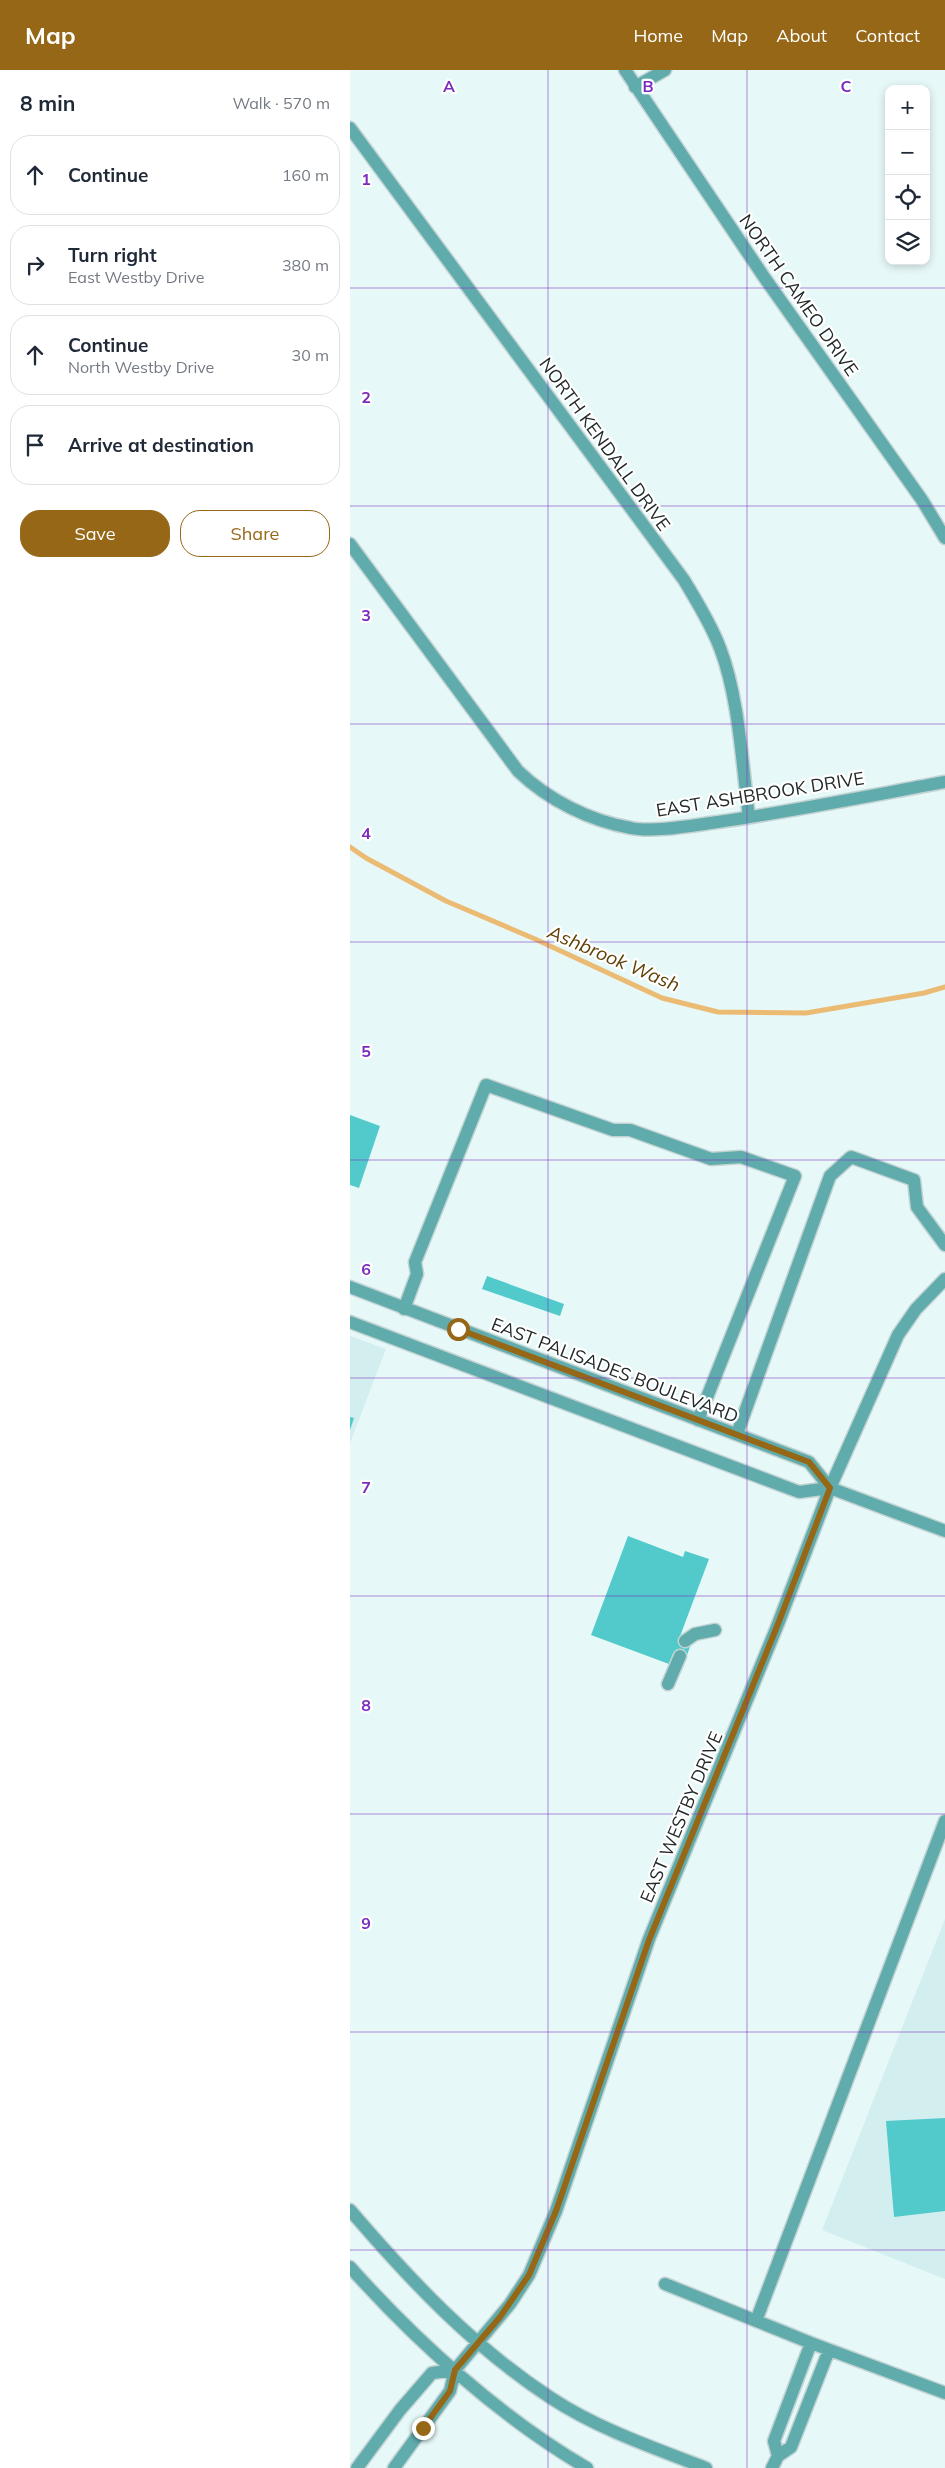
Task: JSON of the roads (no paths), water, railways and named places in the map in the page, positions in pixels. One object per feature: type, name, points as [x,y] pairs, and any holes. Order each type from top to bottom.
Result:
[{"type":"street","name":"NORTH CAMEO DRIVE","points":[[625,70],[764,277],[922,500],[945,538]]},
{"type":"street","points":[[635,87],[665,70]]},
{"type":"street","name":"NORTH KENDALL DRIVE","points":[[350,128],[678,572],[699,605],[720,648],[732,696],[749,817]]},
{"type":"street","name":"EAST ASHBROOK DRIVE","points":[[350,544],[518,771],[534,787],[591,817],[631,828],[698,824],[749,817],[945,782]]},
{"type":"street","points":[[404,1309],[417,1274],[415,1262],[486,1085],[613,1130],[630,1130],[711,1159],[740,1157],[795,1176],[698,1420]]},
{"type":"street","points":[[737,1434],[830,1176],[851,1157],[914,1180],[917,1207],[945,1245]]},
{"type":"street","name":"EAST WESTBY DRIVE","points":[[455,2370],[480,2343],[510,2304],[529,2275],[556,2211],[649,1940],[778,1624],[830,1488],[898,1335],[916,1309],[945,1279]]},
{"type":"street","name":"EAST PALISADES BOULEVARD","points":[[350,1287],[809,1462],[830,1488]]},
{"type":"street","points":[[350,1322],[799,1492],[830,1488],[945,1531]]},
{"type":"street","points":[[685,1641],[695,1634],[715,1630]]},
{"type":"street","points":[[668,1684],[680,1656]]},
{"type":"street","points":[[756,2321],[945,1821]]},
{"type":"street","points":[[350,2210],[416,2285],[462,2329],[506,2365],[552,2398],[598,2424],[706,2468]]},
{"type":"street","points":[[350,2267],[370,2289],[455,2370],[512,2417],[587,2468]]},
{"type":"street","points":[[665,2284],[811,2343],[945,2393]]},
{"type":"street","points":[[775,2462],[774,2440],[811,2343]]},
{"type":"street","points":[[775,2462],[791,2447],[830,2350]]},
{"type":"street","points":[[357,2468],[400,2410],[432,2373],[455,2370]]},
{"type":"street","points":[[394,2468],[450,2391],[455,2370]]},
{"type":"street","points":[[788,2403],[806,2411]]},
{"type":"waterway","name":"Ashbrook Wash","points":[[350,847],[366,858],[446,901],[535,939],[662,998],[718,1012],[806,1013],[924,993],[945,987]]}]
